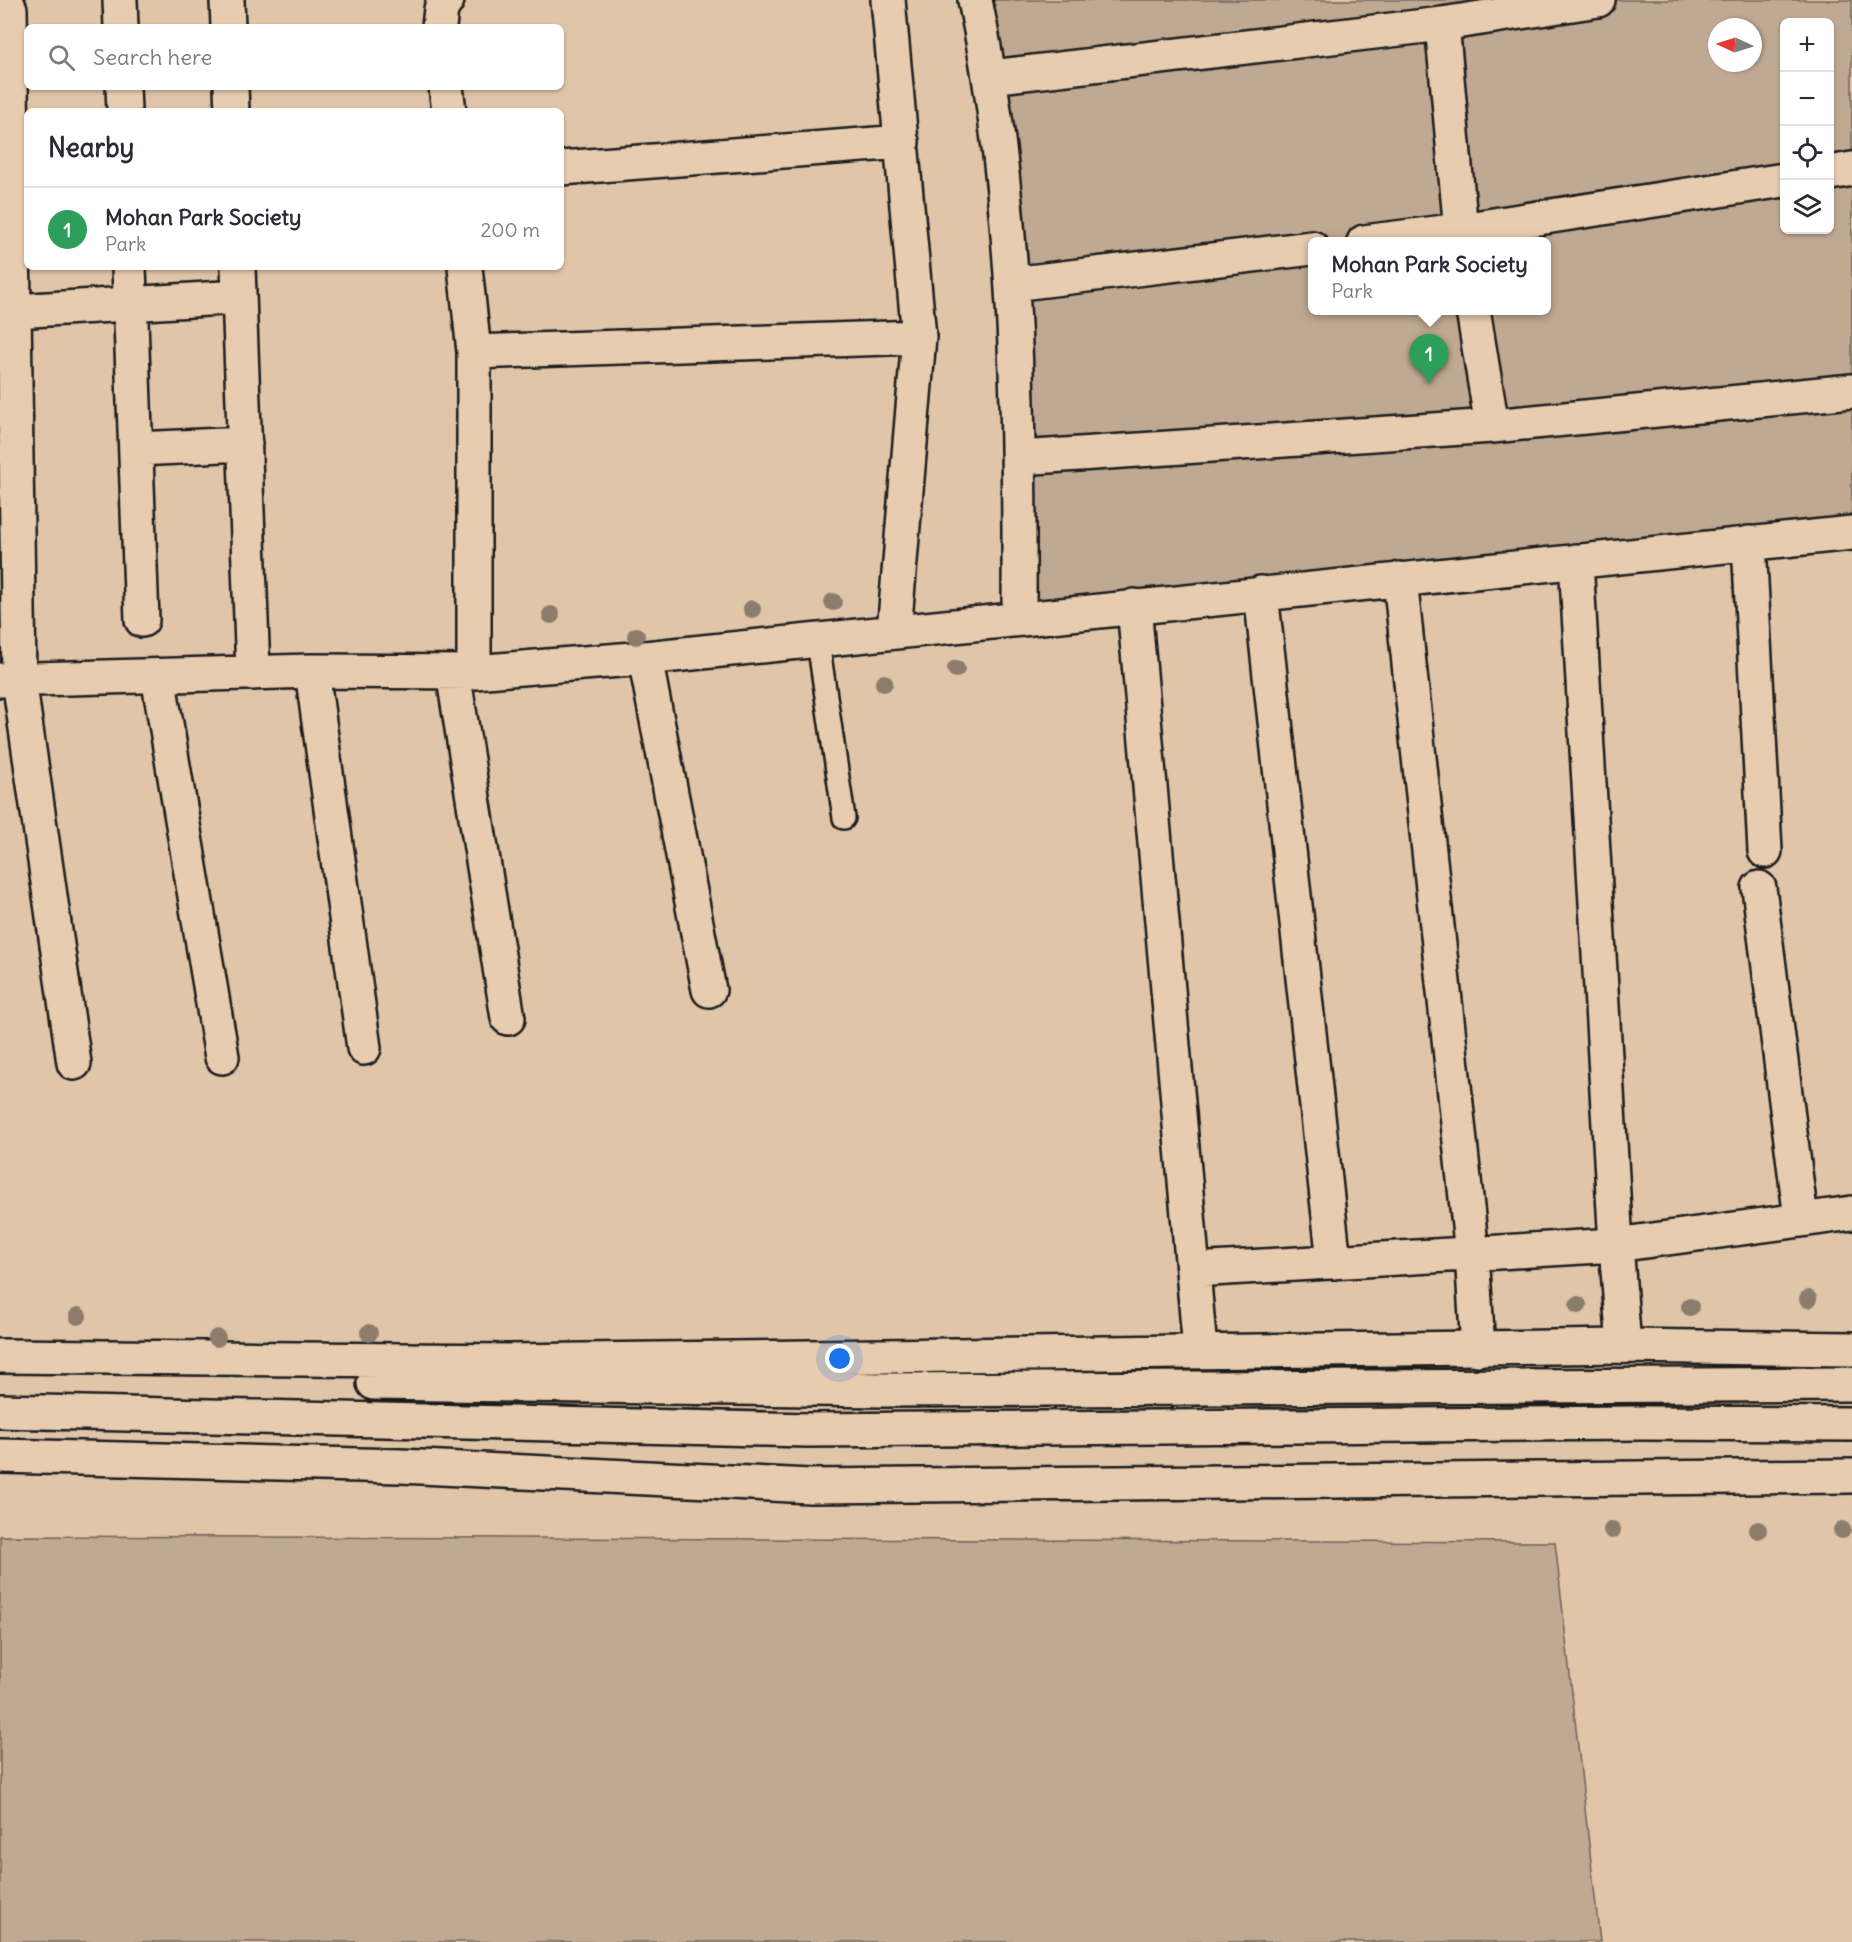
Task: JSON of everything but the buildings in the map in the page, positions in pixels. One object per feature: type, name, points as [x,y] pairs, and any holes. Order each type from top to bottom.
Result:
[{"type":"street","points":[[120,0],[121,24]]},
{"type":"street","points":[[227,0],[228,24]]},
{"type":"street","points":[[439,24],[441,9],[447,0]]},
{"type":"street","points":[[888,0],[919,337],[894,632]]},
{"type":"street","points":[[975,0],[991,77],[1012,284],[1020,458],[1019,618]]},
{"type":"street","points":[[991,77],[1442,24],[1598,0]]},
{"type":"street","points":[[10,9],[7,311],[10,680],[74,1063]]},
{"type":"street","points":[[1442,24],[1462,236]]},
{"type":"street","points":[[123,90],[124,108]]},
{"type":"street","points":[[231,90],[232,108]]},
{"type":"street","points":[[446,90],[449,108]]},
{"type":"street","points":[[564,168],[902,142]]},
{"type":"street","points":[[1834,172],[1852,169]]},
{"type":"street","points":[[1446,237],[1780,181]]},
{"type":"street","points":[[1012,284],[1308,248]]},
{"type":"street","points":[[129,270],[142,620]]},
{"type":"street","points":[[465,270],[474,352],[463,672],[508,1018]]},
{"type":"street","points":[[7,311],[130,303],[238,282],[253,673]]},
{"type":"street","points":[[1474,315],[1492,426]]},
{"type":"street","points":[[474,352],[919,337]]},
{"type":"street","points":[[1020,458],[1492,426],[1852,391]]},
{"type":"street","points":[[136,449],[245,444]]},
{"type":"street","points":[[10,680],[312,671],[463,672],[645,658],[818,642],[1019,618],[1852,532]]},
{"type":"street","points":[[1749,543],[1765,851]]},
{"type":"street","points":[[1576,561],[1616,1245],[1624,1346]]},
{"type":"street","points":[[1400,579],[1472,1254],[1478,1349]]},
{"type":"street","points":[[1261,593],[1334,1262]]},
{"type":"street","points":[[1134,606],[1200,1350]]},
{"type":"street","points":[[645,658],[709,990]]},
{"type":"street","points":[[312,671],[364,1048]]},
{"type":"street","points":[[158,676],[222,1057]]},
{"type":"street","points":[[1759,888],[1801,1219]]},
{"type":"street","points":[[1194,1270],[1616,1245],[1852,1213]]},
{"type":"street","points":[[0,1356],[509,1361],[1200,1350],[1624,1346],[1852,1348]]},
{"type":"street","points":[[0,1377],[874,1390],[1852,1384]]},
{"type":"street","points":[[411,1383],[411,1420]]},
{"type":"street","points":[[0,1412],[808,1430],[1640,1423],[1852,1424]]},
{"type":"street","points":[[0,1456],[401,1466],[810,1486],[1852,1476]]},
{"type":"lane","points":[[818,642],[844,818]]},
{"type":"shaded area","points":[[970,0],[1852,0],[1852,539],[1026,616]]},
{"type":"shaded area","points":[[0,1536],[1555,1542],[1600,1942],[0,1942]]},
{"type":"place","name":"Mohan Park Society","points":[[1429,384]]}]
